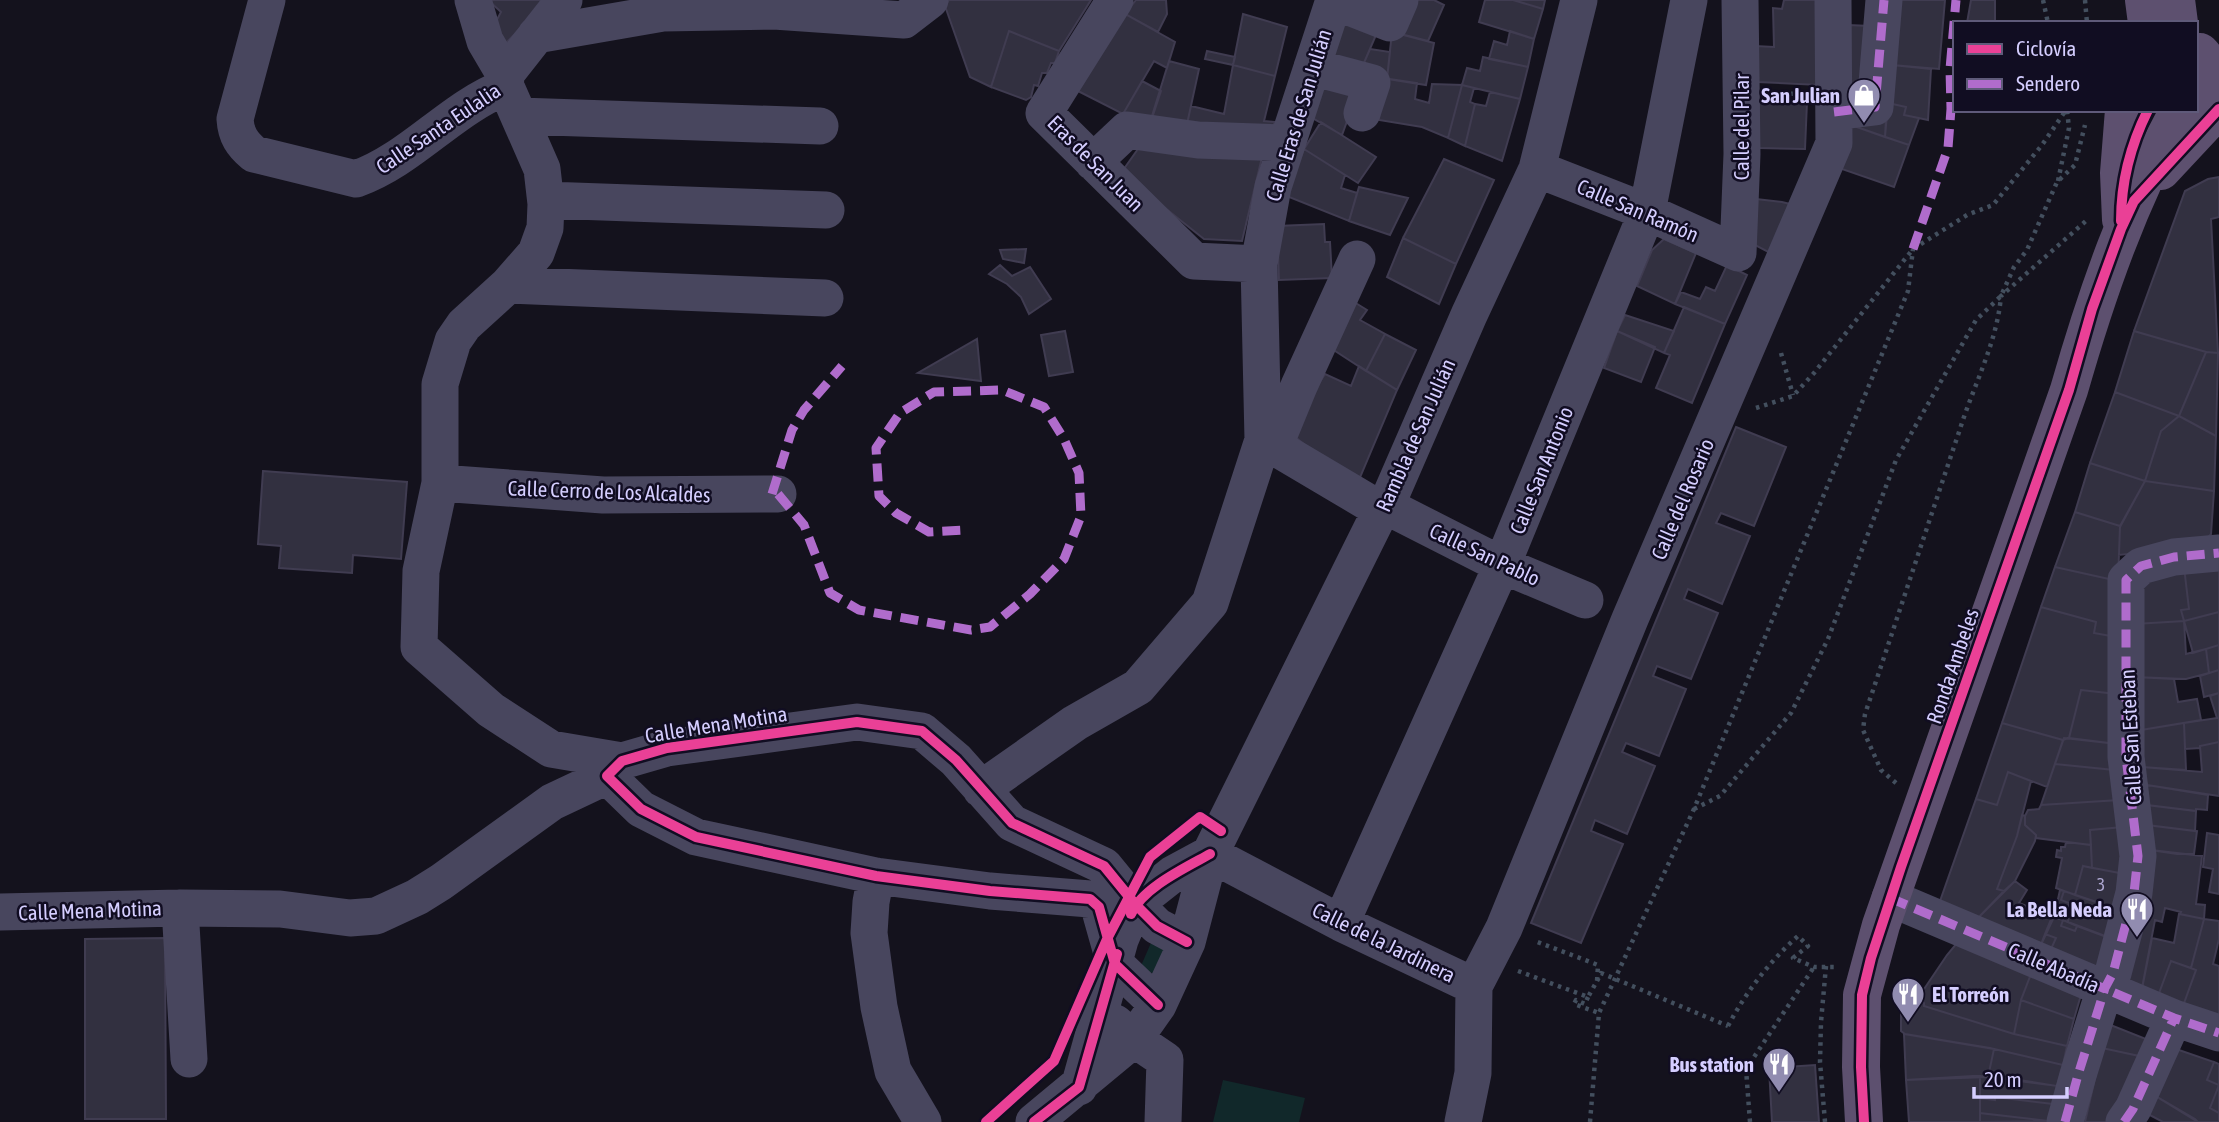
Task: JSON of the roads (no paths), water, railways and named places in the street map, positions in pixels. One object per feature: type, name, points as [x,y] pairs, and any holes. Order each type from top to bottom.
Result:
[{"type":"main road","name":"Ronda Ambeles","points":[[2198,50],[2213,69],[2214,79],[2207,100],[2198,104]]},
{"type":"main road","name":"Ronda Ambeles","points":[[1864,1122],[1861,1067],[1862,995],[1890,898],[2069,390],[2116,214],[2124,112]]},
{"type":"main road","name":"Ronda Ambeles","points":[[2116,214],[2152,158],[2187,112]]},
{"type":"street","name":"Calle Santa Eulalia","points":[[267,0],[235,119],[238,135],[254,154],[356,179],[397,158],[473,103],[510,93],[536,35],[564,0]]},
{"type":"street","points":[[473,0],[485,41],[542,169],[545,228],[536,253],[508,285],[464,325],[453,341],[440,384],[440,484],[421,572],[419,647],[491,710],[551,749],[614,769],[641,809],[696,837],[876,876],[990,891],[1090,899],[1099,907],[1115,964],[1158,1005]]},
{"type":"street","points":[[536,35],[668,7],[904,20],[930,0]]},
{"type":"street","name":"Eras de San Juan","points":[[1115,0],[1044,113],[1195,261],[1259,264]]},
{"type":"street","points":[[1334,1],[1390,23],[1400,0]]},
{"type":"street","name":"Rambla de San Julián","points":[[1034,1122],[1134,1039],[1158,1005],[1187,942],[1210,854],[1383,508],[1537,169],[1579,0]]},
{"type":"street","name":"Calle San Antonio","points":[[1341,923],[1502,565],[1647,212],[1689,0]]},
{"type":"street","name":"Calle del Pilar","points":[[1738,253],[1742,154],[1740,0]]},
{"type":"street","name":"Calle del Rosario","points":[[1489,958],[1630,619],[1834,143],[1833,0]]},
{"type":"street","points":[[1834,103],[1875,107],[1884,0]]},
{"type":"street","name":"Calle Eras de San Julián","points":[[981,789],[1075,723],[1138,687],[1210,603],[1268,444],[1259,264],[1273,187],[1334,1]]},
{"type":"street","points":[[1312,67],[1372,83],[1362,113]]},
{"type":"street","points":[[510,93],[821,126]]},
{"type":"street","points":[[1093,162],[1127,130],[1198,141],[1287,143]]},
{"type":"street","name":"Calle San Ramón","points":[[1537,169],[1647,212],[1738,253]]},
{"type":"street","points":[[545,200],[826,210]]},
{"type":"street","points":[[1357,260],[1299,386],[1268,444],[1383,508]]},
{"type":"street","points":[[508,285],[825,298]]},
{"type":"street","name":"Calle Cerro de Los Alcaldes","points":[[440,484],[603,495],[778,494]]},
{"type":"street","name":"Calle San Pablo","points":[[1383,508],[1502,565],[1585,600]]},
{"type":"street","name":"Calle San Esteban","points":[[2066,1122],[2105,988],[2113,973],[2134,893],[2138,856],[2126,757],[2126,580],[2141,566],[2174,557],[2219,553]]},
{"type":"street","name":"Calle Mena Motina","points":[[0,912],[280,909],[350,918],[376,916],[417,897],[552,802],[614,769],[667,748],[857,722],[922,732],[956,760],[1012,823],[1104,866],[1157,926],[1187,942]]},
{"type":"street","points":[[1079,1087],[1120,940],[1135,904],[1173,874],[1210,854]]},
{"type":"street","name":"Calle de la Jardinera","points":[[1210,854],[1341,923],[1489,958],[1463,1122]]},
{"type":"street","points":[[876,876],[869,933],[879,1007],[893,1071],[923,1122]]},
{"type":"street","name":"Calle Abadía","points":[[1890,898],[2174,1018],[2219,1033]]},
{"type":"street","name":"Calle Mena Motina","points":[[180,908],[189,1059]]},
{"type":"street","points":[[1101,1011],[1134,1039],[1165,1060],[1164,1122]]},
{"type":"street","points":[[2124,1122],[2174,1018]]},
{"type":"place","name":"San Julian","points":[[1864,125]]},
{"type":"place","name":"La Bella Neda","points":[[2137,939]]},
{"type":"place","name":"El Torreón","points":[[1908,1024]]},
{"type":"place","name":"Bus station","points":[[1779,1094]]}]
